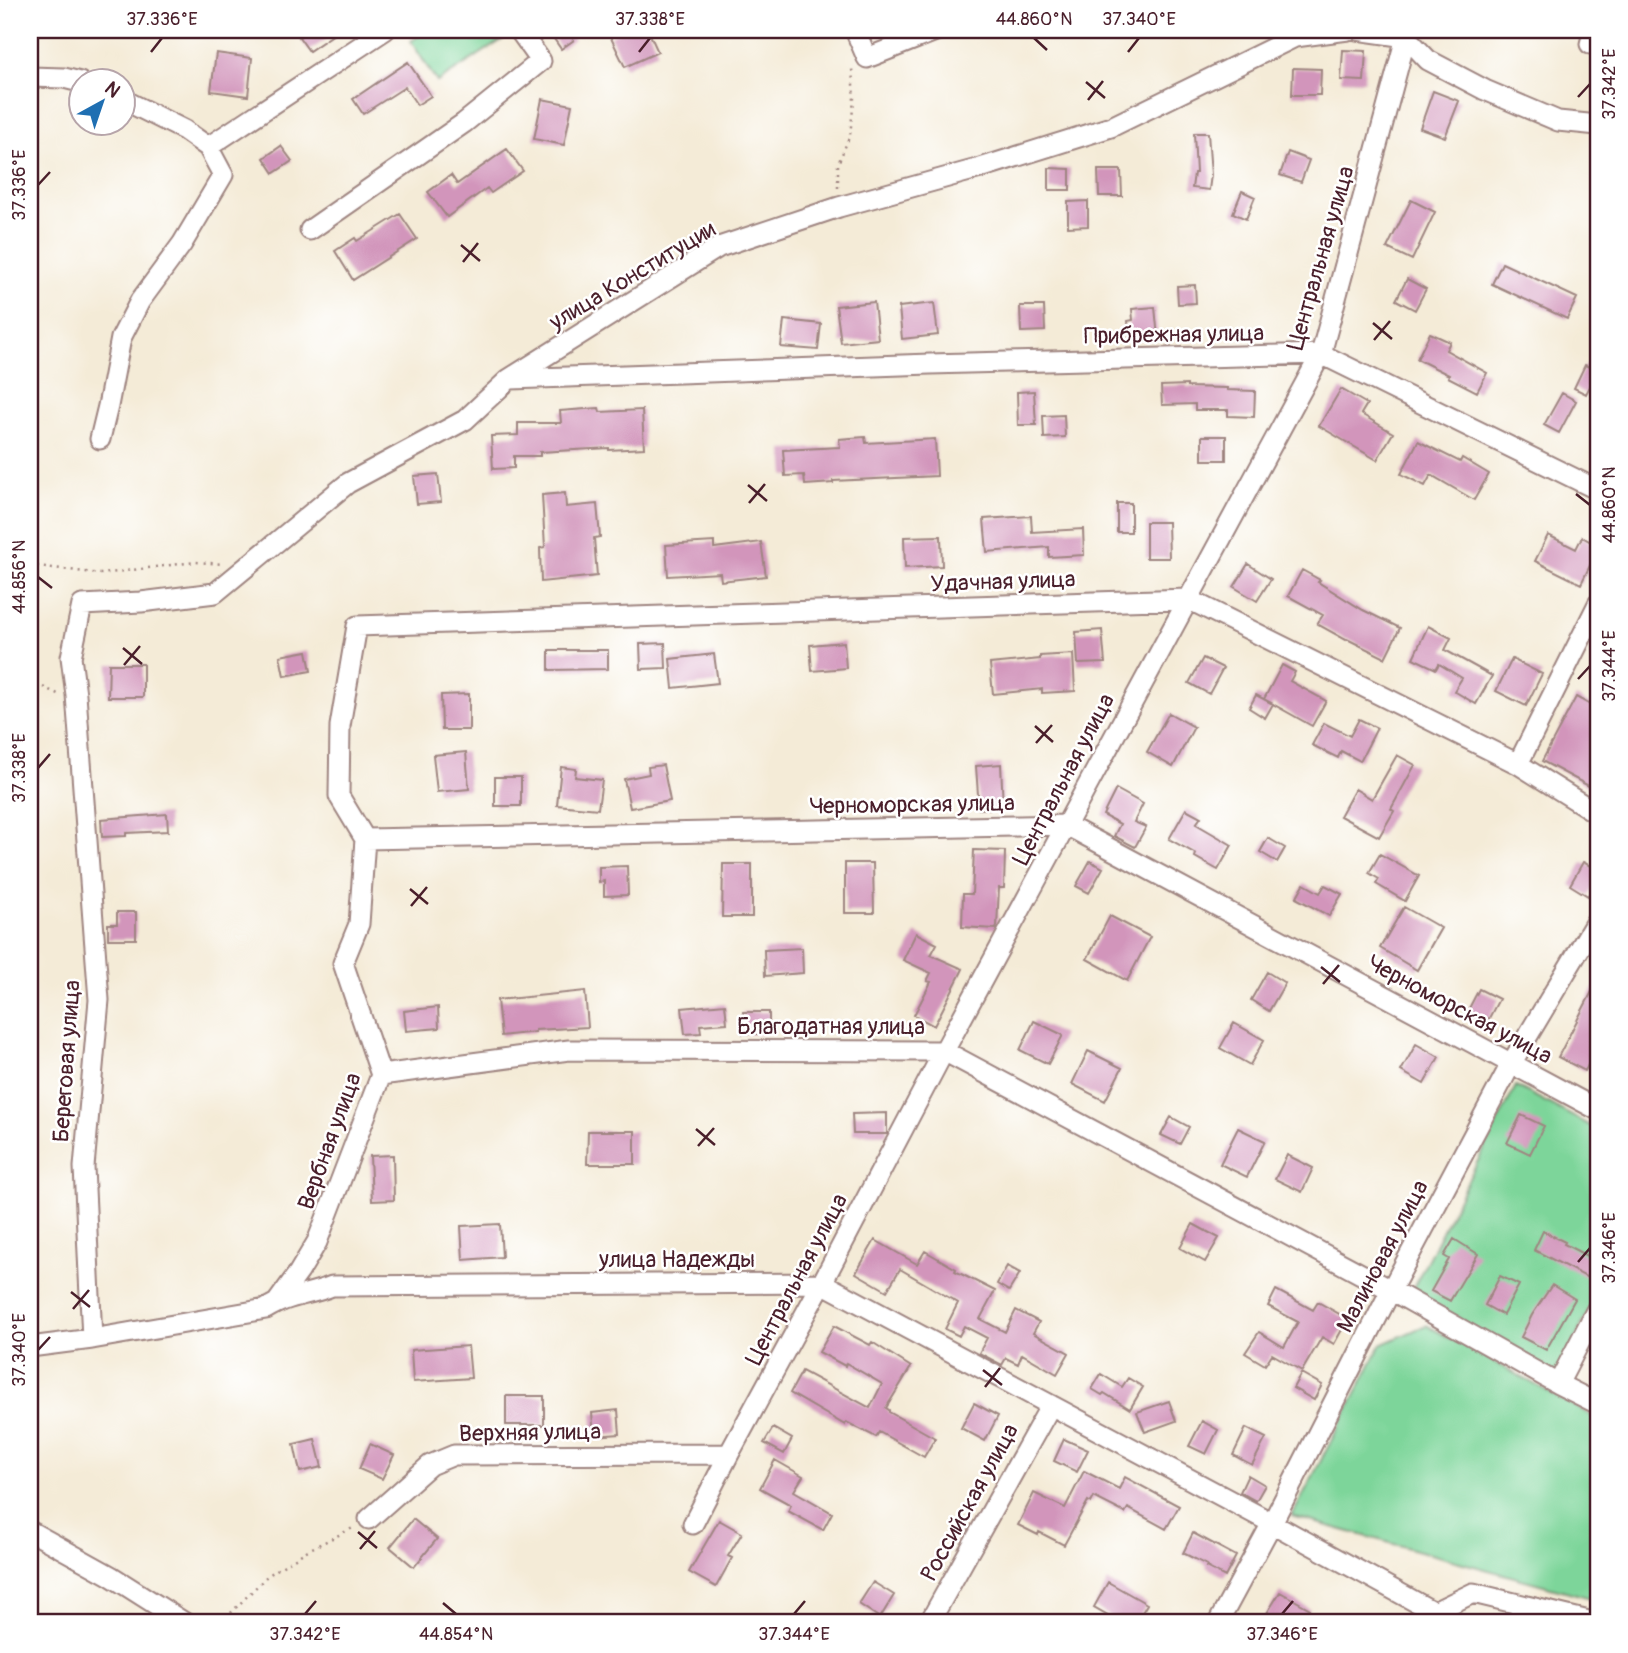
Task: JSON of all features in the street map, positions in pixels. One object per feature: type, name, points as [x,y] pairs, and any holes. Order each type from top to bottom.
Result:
[{"type":"street","points":[[208,147],[385,30]]},
{"type":"street","points":[[310,230],[464,123],[541,61],[519,30]]},
{"type":"street","points":[[861,43],[938,30]]},
{"type":"street","name":"улица Конституции","points":[[75,702],[71,657],[82,605],[141,602],[215,593],[348,483],[466,419],[509,379],[719,247],[839,207],[976,169],[1111,127],[1295,37],[1348,30]]},
{"type":"street","points":[[1357,30],[1407,34],[1428,60],[1485,90],[1558,121],[1598,125]]},
{"type":"street","name":"Центральная улица","points":[[693,1524],[944,1051],[1321,354],[1407,34]]},
{"type":"street","points":[[30,78],[66,78]]},
{"type":"street","points":[[100,439],[121,338],[140,301],[181,244],[223,175],[208,147],[184,130],[136,106]]},
{"type":"street","name":"Прибрежная улица","points":[[509,379],[1321,354],[1598,490]]},
{"type":"street","name":"Удачная улица","points":[[365,839],[339,796],[340,726],[357,626],[1188,599],[1518,764],[1598,814]]},
{"type":"street","points":[[1518,764],[1598,604]]},
{"type":"street","name":"Береговая улица","points":[[75,702],[99,1000],[84,1167],[92,1339]]},
{"type":"street","name":"Черноморская улица","points":[[365,839],[1066,825],[1598,1110]]},
{"type":"street","name":"Вербная улица","points":[[278,1301],[317,1242],[381,1074],[343,963],[359,924],[365,839]]},
{"type":"street","name":"Малиновая улица","points":[[1219,1623],[1511,1064],[1598,918]]},
{"type":"street","name":"Благодатная улица","points":[[381,1074],[569,1050],[944,1051],[1598,1404]]},
{"type":"street","name":"улица Надежды","points":[[30,1347],[266,1309],[278,1301],[332,1286],[822,1283],[1272,1523],[1435,1618]]},
{"type":"street","points":[[1558,1384],[1598,1307]]},
{"type":"street","name":"Российская улица","points":[[929,1623],[1051,1405]]},
{"type":"street","name":"Верхняя улица","points":[[369,1520],[430,1465],[454,1455],[729,1454]]},
{"type":"street","points":[[30,1531],[111,1576],[185,1623]]},
{"type":"street","points":[[1435,1618],[1473,1593],[1597,1623]]},
{"type":"path","points":[[839,207],[838,164],[850,135],[854,100],[852,60],[861,43]]},
{"type":"path","points":[[30,565],[101,574],[195,562],[248,565]]},
{"type":"path","points":[[30,684],[34,683],[75,702]]},
{"type":"path","points":[[221,1623],[267,1576],[308,1550],[369,1520]]},
{"type":"green space","points":[[428,30],[504,30],[508,36],[437,82],[411,41]]},
{"type":"green space","points":[[1516,1086],[1598,1130],[1598,1292],[1557,1376],[1406,1302]]},
{"type":"green space","points":[[1426,1325],[1598,1419],[1598,1600],[1292,1516],[1381,1345]]},
{"type":"building","points":[[310,30],[340,30],[309,51],[299,37]]},
{"type":"building","points":[[548,30],[567,30],[574,40],[561,49]]},
{"type":"building","points":[[623,30],[648,30],[658,52],[625,67],[610,36]]},
{"type":"building","points":[[1343,50],[1366,51],[1364,81],[1341,80]]},
{"type":"building","points":[[216,53],[252,58],[248,96],[211,91]]},
{"type":"building","points":[[408,62],[431,96],[417,105],[405,87],[363,114],[353,99]]},
{"type":"building","points":[[1293,68],[1321,69],[1320,95],[1292,95]]},
{"type":"building","points":[[1433,91],[1459,101],[1445,137],[1420,128]]},
{"type":"building","points":[[542,99],[572,105],[564,145],[534,139]]},
{"type":"building","points":[[1194,133],[1208,133],[1211,175],[1209,190],[1192,188],[1196,173]]},
{"type":"building","points":[[281,146],[292,161],[274,173],[264,158]]},
{"type":"building","points":[[507,149],[523,171],[491,193],[487,188],[447,217],[428,192],[451,175],[457,184]]},
{"type":"building","points":[[1288,152],[1309,160],[1301,182],[1280,175]]},
{"type":"building","points":[[1049,168],[1070,169],[1070,190],[1049,190]]},
{"type":"building","points":[[1098,170],[1121,170],[1122,196],[1099,196]]},
{"type":"building","points":[[1242,191],[1255,197],[1246,219],[1233,213]]},
{"type":"building","points":[[1411,200],[1435,212],[1412,260],[1387,248]]},
{"type":"building","points":[[1088,201],[1088,226],[1068,227],[1068,202]]},
{"type":"building","points":[[400,214],[417,239],[353,280],[335,251],[355,238],[357,241]]},
{"type":"building","points":[[1502,263],[1577,298],[1567,319],[1492,284]]},
{"type":"building","points":[[1407,279],[1426,289],[1415,310],[1396,300]]},
{"type":"building","points":[[1195,285],[1196,303],[1178,304],[1177,286]]},
{"type":"building","points":[[874,302],[878,339],[841,343],[836,306]]},
{"type":"building","points":[[934,303],[938,335],[902,339],[899,307]]},
{"type":"building","points":[[1020,306],[1044,306],[1045,331],[1021,332]]},
{"type":"building","points":[[1155,307],[1158,338],[1130,341],[1128,321],[1133,320],[1132,309]]},
{"type":"building","points":[[784,320],[821,324],[818,350],[781,347]]},
{"type":"building","points":[[1430,333],[1450,342],[1446,350],[1487,373],[1477,392],[1417,359]]},
{"type":"building","points":[[1585,365],[1598,371],[1586,394],[1574,388]]},
{"type":"building","points":[[1187,385],[1255,391],[1254,417],[1228,416],[1228,410],[1195,410],[1195,404],[1162,405],[1161,386]]},
{"type":"building","points":[[1341,389],[1367,404],[1361,414],[1393,433],[1377,460],[1319,426]]},
{"type":"building","points":[[1034,391],[1036,425],[1018,425],[1017,392]]},
{"type":"building","points":[[1562,393],[1576,401],[1559,433],[1544,425]]},
{"type":"building","points":[[599,408],[600,412],[642,410],[644,448],[540,452],[540,456],[514,456],[514,468],[493,469],[491,436],[518,435],[518,423],[561,423],[560,411]]},
{"type":"building","points":[[1064,415],[1065,437],[1044,438],[1043,416]]},
{"type":"building","points":[[1202,436],[1226,436],[1226,460],[1202,460]]},
{"type":"building","points":[[865,437],[866,443],[935,439],[937,476],[805,485],[804,475],[785,476],[783,450],[840,447],[839,439]]},
{"type":"building","points":[[1418,441],[1460,462],[1462,458],[1489,474],[1474,500],[1431,475],[1425,486],[1401,474]]},
{"type":"building","points":[[438,474],[441,502],[417,504],[414,476]]},
{"type":"building","points":[[565,493],[566,507],[597,504],[600,537],[594,538],[597,576],[541,582],[540,548],[545,547],[542,495]]},
{"type":"building","points":[[1117,503],[1131,503],[1131,532],[1117,532]]},
{"type":"building","points":[[1031,516],[1032,532],[1083,529],[1084,555],[1049,557],[1049,547],[987,552],[984,519]]},
{"type":"building","points":[[1146,522],[1168,522],[1169,558],[1146,558]]},
{"type":"building","points":[[1548,535],[1576,549],[1582,537],[1598,546],[1581,584],[1535,561]]},
{"type":"building","points":[[941,536],[942,566],[905,568],[904,537]]},
{"type":"building","points":[[714,542],[714,548],[761,542],[766,576],[721,581],[720,573],[668,576],[666,545]]},
{"type":"building","points":[[1248,564],[1271,579],[1257,601],[1234,587]]},
{"type":"building","points":[[1302,570],[1363,610],[1400,628],[1385,658],[1317,624],[1323,615],[1288,596]]},
{"type":"building","points":[[1428,626],[1451,638],[1445,650],[1492,676],[1476,704],[1454,691],[1462,678],[1439,664],[1436,669],[1413,658]]},
{"type":"building","points":[[1102,630],[1105,663],[1078,664],[1076,632]]},
{"type":"building","points":[[844,642],[846,668],[812,671],[810,645]]},
{"type":"building","points":[[665,643],[666,668],[641,669],[640,644]]},
{"type":"building","points":[[549,650],[608,650],[608,669],[549,670]]},
{"type":"building","points":[[307,651],[311,671],[284,676],[280,656]]},
{"type":"building","points":[[714,654],[718,683],[673,688],[670,659]]},
{"type":"building","points":[[1073,654],[1075,691],[1042,693],[1042,689],[993,694],[990,664]]},
{"type":"building","points":[[1203,658],[1223,668],[1209,694],[1189,683]]},
{"type":"building","points":[[1512,659],[1542,674],[1526,706],[1496,691]]},
{"type":"building","points":[[109,664],[143,664],[143,697],[108,697]]},
{"type":"building","points":[[1282,665],[1295,672],[1290,681],[1326,701],[1312,726],[1264,699]]},
{"type":"building","points":[[469,694],[469,730],[442,730],[441,695]]},
{"type":"building","points":[[1256,695],[1273,704],[1265,718],[1249,708]]},
{"type":"building","points":[[1576,697],[1598,709],[1598,791],[1542,761]]},
{"type":"building","points":[[1169,713],[1194,727],[1173,767],[1147,752]]},
{"type":"building","points":[[1359,719],[1377,728],[1360,761],[1341,751],[1338,758],[1312,745],[1324,723],[1350,736]]},
{"type":"building","points":[[466,752],[469,789],[437,792],[433,755]]},
{"type":"building","points":[[1397,755],[1415,765],[1379,837],[1340,816],[1355,789],[1372,799]]},
{"type":"building","points":[[1001,764],[1003,808],[979,809],[976,766]]},
{"type":"building","points":[[663,765],[670,801],[630,808],[624,779],[649,774],[648,767]]},
{"type":"building","points":[[561,767],[576,769],[575,777],[602,780],[598,809],[557,805]]},
{"type":"building","points":[[495,777],[521,777],[521,806],[495,806]]},
{"type":"building","points":[[1116,789],[1143,804],[1134,822],[1146,827],[1135,847],[1114,836],[1120,824],[1103,815]]},
{"type":"building","points":[[1186,809],[1201,817],[1196,824],[1232,845],[1218,870],[1169,839]]},
{"type":"building","points":[[167,814],[168,831],[102,837],[101,819]]},
{"type":"building","points":[[1268,838],[1285,848],[1277,862],[1260,852]]},
{"type":"building","points":[[974,850],[1005,851],[1004,888],[999,888],[996,929],[962,927],[963,894],[972,894]]},
{"type":"building","points":[[1380,854],[1419,876],[1405,901],[1376,884],[1379,879],[1369,873]]},
{"type":"building","points":[[1090,861],[1103,868],[1089,893],[1076,886]]},
{"type":"building","points":[[1583,862],[1598,870],[1598,877],[1588,896],[1570,885]]},
{"type":"building","points":[[845,863],[873,863],[874,913],[845,913]]},
{"type":"building","points":[[723,864],[752,864],[752,917],[722,917]]},
{"type":"building","points":[[627,866],[628,895],[604,896],[604,881],[599,882],[599,867]]},
{"type":"building","points":[[1304,884],[1320,893],[1325,885],[1342,894],[1329,916],[1296,898]]},
{"type":"building","points":[[1404,907],[1441,928],[1417,970],[1380,948]]},
{"type":"building","points":[[117,912],[136,912],[136,939],[108,939],[108,924],[117,924]]},
{"type":"building","points":[[1110,916],[1150,937],[1127,981],[1087,959]]},
{"type":"building","points":[[916,933],[937,944],[931,955],[963,969],[934,1026],[914,1015],[931,982],[927,981],[931,973],[903,960]]},
{"type":"building","points":[[802,948],[803,973],[765,976],[764,950]]},
{"type":"building","points":[[1267,972],[1285,983],[1269,1011],[1251,1000]]},
{"type":"building","points":[[1598,980],[1598,1045],[1585,1071],[1558,1057]]},
{"type":"building","points":[[1479,989],[1499,999],[1486,1024],[1466,1014]]},
{"type":"building","points":[[585,991],[588,1027],[535,1030],[501,1036],[497,1000]]},
{"type":"building","points":[[725,1004],[727,1023],[700,1025],[701,1033],[685,1034],[682,1008]]},
{"type":"building","points":[[438,1007],[439,1028],[406,1031],[404,1011]]},
{"type":"building","points":[[743,1012],[769,1012],[769,1034],[743,1034]]},
{"type":"building","points":[[1034,1021],[1063,1035],[1048,1064],[1020,1050]]},
{"type":"building","points":[[1234,1023],[1264,1040],[1250,1065],[1220,1048]]},
{"type":"building","points":[[1416,1044],[1439,1057],[1424,1084],[1401,1071]]},
{"type":"building","points":[[1088,1051],[1122,1068],[1105,1101],[1072,1084]]},
{"type":"building","points":[[887,1113],[887,1134],[853,1134],[852,1114]]},
{"type":"building","points":[[1521,1115],[1544,1126],[1530,1154],[1507,1143]]},
{"type":"building","points":[[1171,1117],[1189,1127],[1180,1144],[1161,1135]]},
{"type":"building","points":[[1238,1128],[1265,1141],[1247,1177],[1220,1164]]},
{"type":"building","points":[[588,1131],[635,1131],[635,1164],[587,1164]]},
{"type":"building","points":[[393,1155],[394,1200],[372,1201],[370,1156]]},
{"type":"building","points":[[1287,1155],[1313,1168],[1302,1192],[1275,1179]]},
{"type":"building","points":[[500,1224],[502,1257],[463,1260],[461,1226]]},
{"type":"building","points":[[1193,1224],[1219,1238],[1205,1262],[1180,1248]]},
{"type":"building","points":[[1543,1231],[1597,1261],[1588,1278],[1534,1250]]},
{"type":"building","points":[[1454,1239],[1478,1254],[1450,1301],[1431,1291],[1449,1259],[1444,1256]]},
{"type":"building","points":[[875,1240],[917,1264],[925,1251],[956,1269],[955,1271],[995,1291],[980,1319],[1005,1332],[1016,1310],[1039,1322],[1033,1333],[1069,1353],[1057,1374],[1022,1354],[1018,1364],[1006,1358],[1002,1365],[979,1353],[987,1338],[964,1326],[959,1336],[945,1329],[958,1303],[900,1269],[887,1291],[856,1273]]},
{"type":"building","points":[[1007,1266],[1020,1273],[1009,1291],[997,1284]]},
{"type":"building","points":[[1500,1276],[1519,1285],[1503,1315],[1485,1305]]},
{"type":"building","points":[[1552,1285],[1575,1299],[1546,1350],[1521,1337]]},
{"type":"building","points":[[1276,1290],[1313,1310],[1318,1302],[1348,1319],[1334,1344],[1322,1337],[1302,1371],[1272,1354],[1265,1365],[1245,1353],[1259,1332],[1284,1347],[1298,1322],[1268,1306]]},
{"type":"building","points":[[834,1326],[870,1345],[872,1342],[911,1367],[886,1408],[935,1438],[924,1457],[879,1432],[876,1437],[846,1422],[845,1425],[790,1393],[802,1371],[870,1408],[882,1384],[846,1363],[845,1366],[819,1352]]},
{"type":"building","points":[[468,1346],[471,1378],[413,1382],[411,1350]]},
{"type":"building","points":[[1301,1373],[1322,1385],[1314,1400],[1293,1388]]},
{"type":"building","points":[[1101,1374],[1122,1387],[1128,1378],[1143,1387],[1130,1409],[1092,1389]]},
{"type":"building","points":[[506,1396],[544,1396],[544,1425],[506,1425]]},
{"type":"building","points":[[1169,1401],[1176,1421],[1145,1432],[1137,1412]]},
{"type":"building","points":[[974,1403],[998,1416],[985,1441],[961,1428]]},
{"type":"building","points":[[618,1410],[620,1434],[594,1436],[592,1413]]},
{"type":"building","points":[[1202,1421],[1218,1430],[1206,1454],[1189,1446]]},
{"type":"building","points":[[773,1428],[792,1439],[784,1454],[764,1443]]},
{"type":"building","points":[[1246,1428],[1266,1438],[1252,1465],[1233,1455]]},
{"type":"building","points":[[315,1439],[322,1467],[300,1472],[294,1444]]},
{"type":"building","points":[[1064,1439],[1088,1450],[1077,1472],[1054,1461]]},
{"type":"building","points":[[370,1444],[394,1455],[382,1479],[359,1469]]},
{"type":"building","points":[[775,1460],[803,1476],[794,1491],[832,1513],[823,1530],[788,1511],[791,1505],[760,1488]]},
{"type":"building","points":[[1084,1471],[1119,1489],[1125,1477],[1179,1506],[1166,1529],[1128,1508],[1125,1513],[1094,1497],[1091,1503],[1088,1501],[1064,1545],[1018,1525],[1034,1493],[1065,1508]]},
{"type":"building","points":[[1248,1475],[1265,1485],[1256,1501],[1240,1492]]},
{"type":"building","points":[[413,1519],[437,1539],[414,1567],[390,1547]]},
{"type":"building","points":[[719,1520],[742,1533],[728,1556],[732,1558],[716,1587],[689,1572]]},
{"type":"building","points":[[1193,1533],[1236,1556],[1225,1577],[1183,1553]]},
{"type":"building","points":[[873,1582],[894,1595],[880,1618],[859,1604]]},
{"type":"building","points":[[1108,1582],[1147,1604],[1136,1623],[1122,1623],[1094,1607]]},
{"type":"building","points":[[1280,1592],[1310,1609],[1302,1623],[1261,1623]]}]
